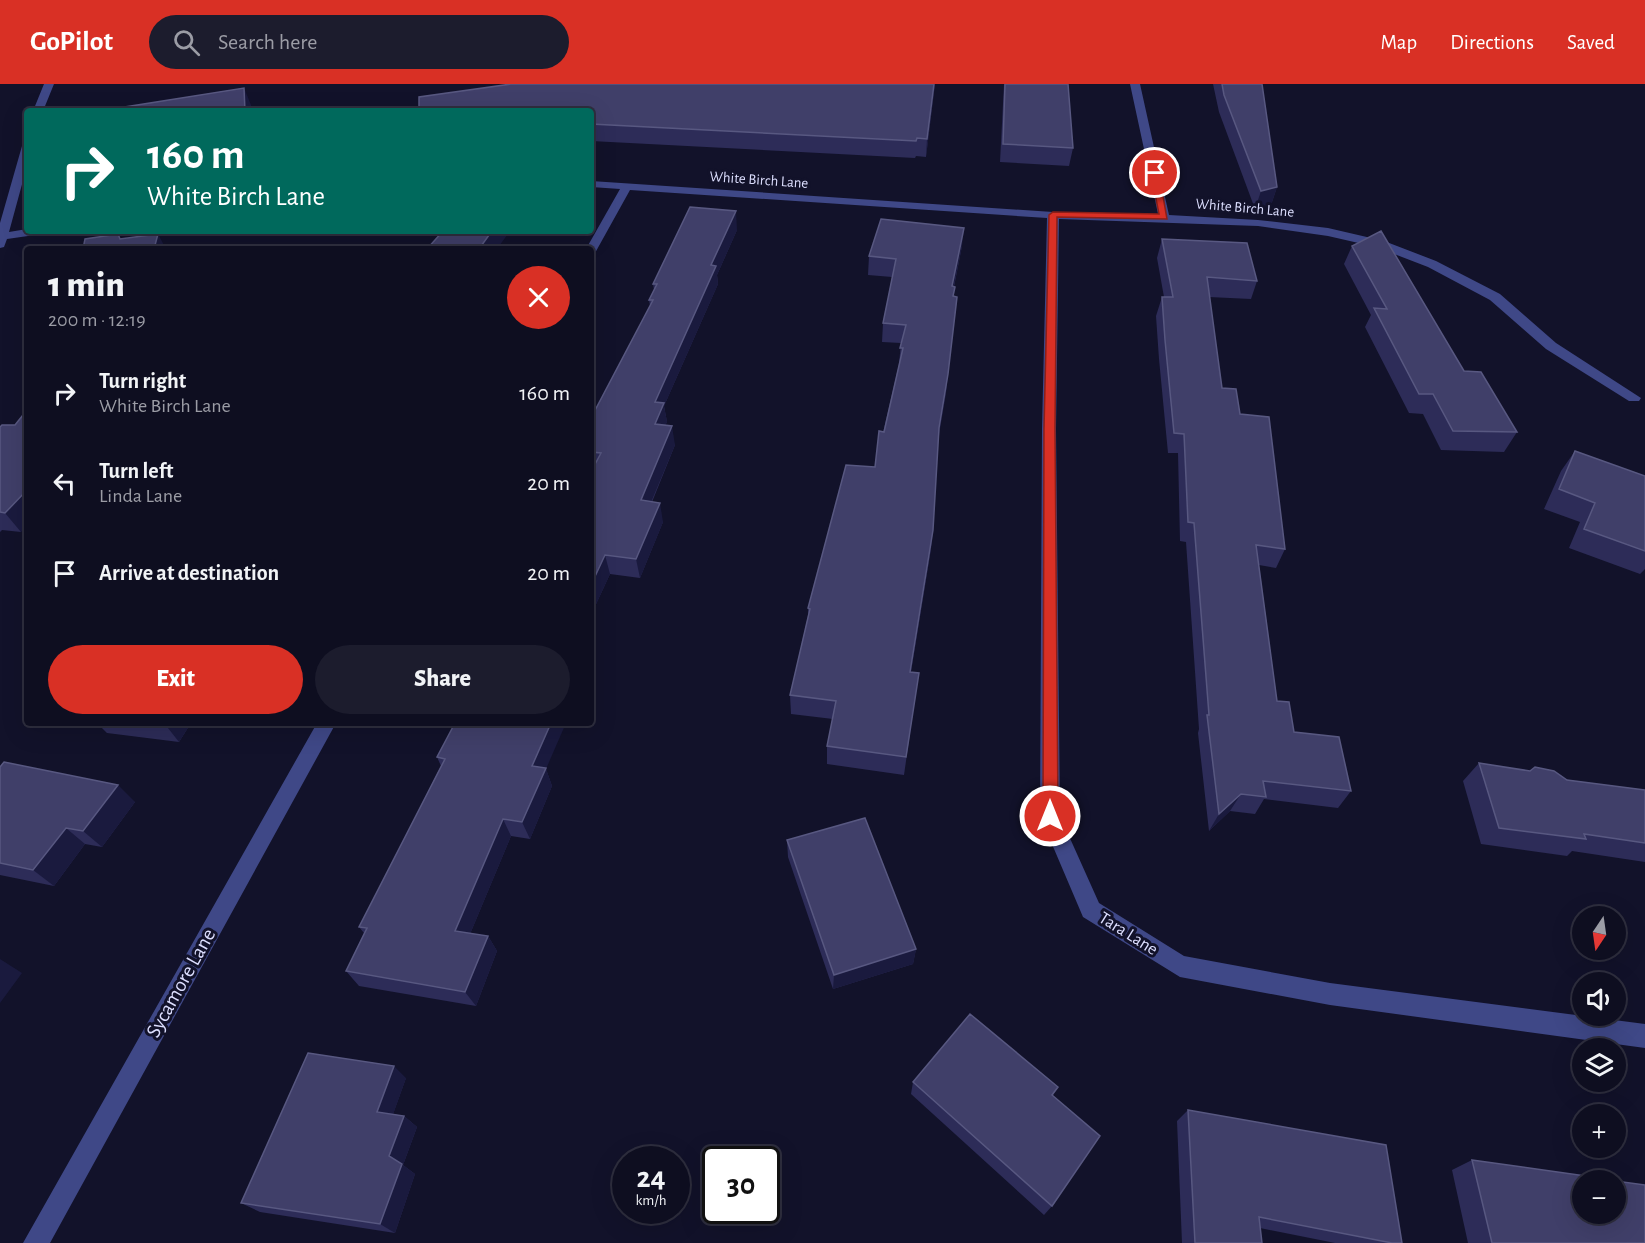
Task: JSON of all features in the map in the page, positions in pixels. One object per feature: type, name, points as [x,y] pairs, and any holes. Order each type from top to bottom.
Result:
[{"type":"street","points":[[39,108],[49,84]]},
{"type":"street","points":[[1135,84],[1164,217]]},
{"type":"street","points":[[24,157],[1,239],[24,234]]},
{"type":"street","name":"White Birch Lane","points":[[594,184],[1053,215],[1164,217],[1258,223],[1328,232],[1380,244],[1422,260],[1495,297],[1551,346],[1634,398]]},
{"type":"street","points":[[593,246],[627,186]]},
{"type":"street","name":"Tara Lane","points":[[1053,215],[1049,429],[1050,816],[1090,910],[1180,966],[1330,994],[1645,1036]]},
{"type":"street","name":"Sycamore Lane","points":[[36,1243],[325,726]]},
{"type":"building","points":[[511,84],[934,84],[927,139],[917,138],[916,141],[594,124],[594,108],[419,108],[419,97]]},
{"type":"building","points":[[1005,84],[1068,84],[1073,148],[1003,144]]},
{"type":"building","points":[[1222,84],[1262,84],[1277,187],[1261,191],[1224,95]]},
{"type":"building","points":[[244,88],[245,108],[119,108]]},
{"type":"building","points":[[690,207],[736,211],[711,265],[716,266],[655,402],[664,403],[655,424],[672,426],[641,500],[660,503],[636,559],[605,555],[594,579],[594,466],[601,453],[594,452],[594,412],[653,300],[649,300],[657,284],[653,284]]},
{"type":"building","points":[[881,219],[964,228],[952,286],[955,287],[953,296],[957,297],[939,428],[933,530],[910,672],[919,673],[906,757],[827,746],[836,701],[790,695],[810,609],[808,608],[846,465],[875,467],[879,431],[884,432],[903,348],[900,348],[906,325],[883,323],[896,259],[869,256]]},
{"type":"building","points":[[1381,231],[1464,371],[1481,372],[1517,432],[1453,431],[1433,394],[1419,394],[1374,308],[1387,309],[1352,246]]},
{"type":"building","points":[[118,234],[120,239],[158,234],[155,246],[84,246],[85,239]]},
{"type":"building","points":[[440,234],[490,234],[481,246],[430,246]]},
{"type":"building","points":[[1162,239],[1247,243],[1257,281],[1207,277],[1222,388],[1236,389],[1240,414],[1269,417],[1285,549],[1256,545],[1277,701],[1289,702],[1294,732],[1339,737],[1351,791],[1263,781],[1266,797],[1241,794],[1219,814],[1207,715],[1209,715],[1194,523],[1188,522],[1184,434],[1174,433],[1162,297],[1173,297]]},
{"type":"building","points":[[24,414],[24,493],[5,513],[0,512],[0,427],[15,425]]},
{"type":"building","points":[[1575,451],[1645,476],[1645,551],[1584,529],[1595,503],[1559,489]]},
{"type":"building","points":[[453,726],[550,726],[532,766],[546,768],[522,822],[503,819],[455,931],[488,936],[465,992],[346,971],[367,928],[359,927],[445,759],[437,757]]},
{"type":"building","points":[[4,762],[118,785],[83,831],[66,828],[33,870],[0,863],[0,767]]},
{"type":"building","points":[[1479,763],[1530,771],[1535,767],[1554,771],[1567,780],[1645,790],[1645,843],[1584,834],[1586,839],[1499,828]]},
{"type":"building","points":[[865,818],[916,949],[834,975],[787,840]]},
{"type":"building","points":[[970,1014],[1058,1087],[1052,1095],[1100,1136],[1052,1206],[913,1082]]},
{"type":"building","points":[[308,1053],[394,1066],[377,1112],[404,1116],[389,1156],[402,1164],[380,1224],[241,1203]]},
{"type":"building","points":[[1188,1110],[1386,1145],[1402,1243],[1259,1217],[1262,1243],[1195,1243]]},
{"type":"building","points":[[1472,1160],[1572,1174],[1572,1224],[1626,1224],[1626,1182],[1645,1185],[1645,1243],[1492,1243]]},
{"type":"route","points":[[1050,816],[1049,429],[1053,215],[1164,217],[1155,173]]}]
